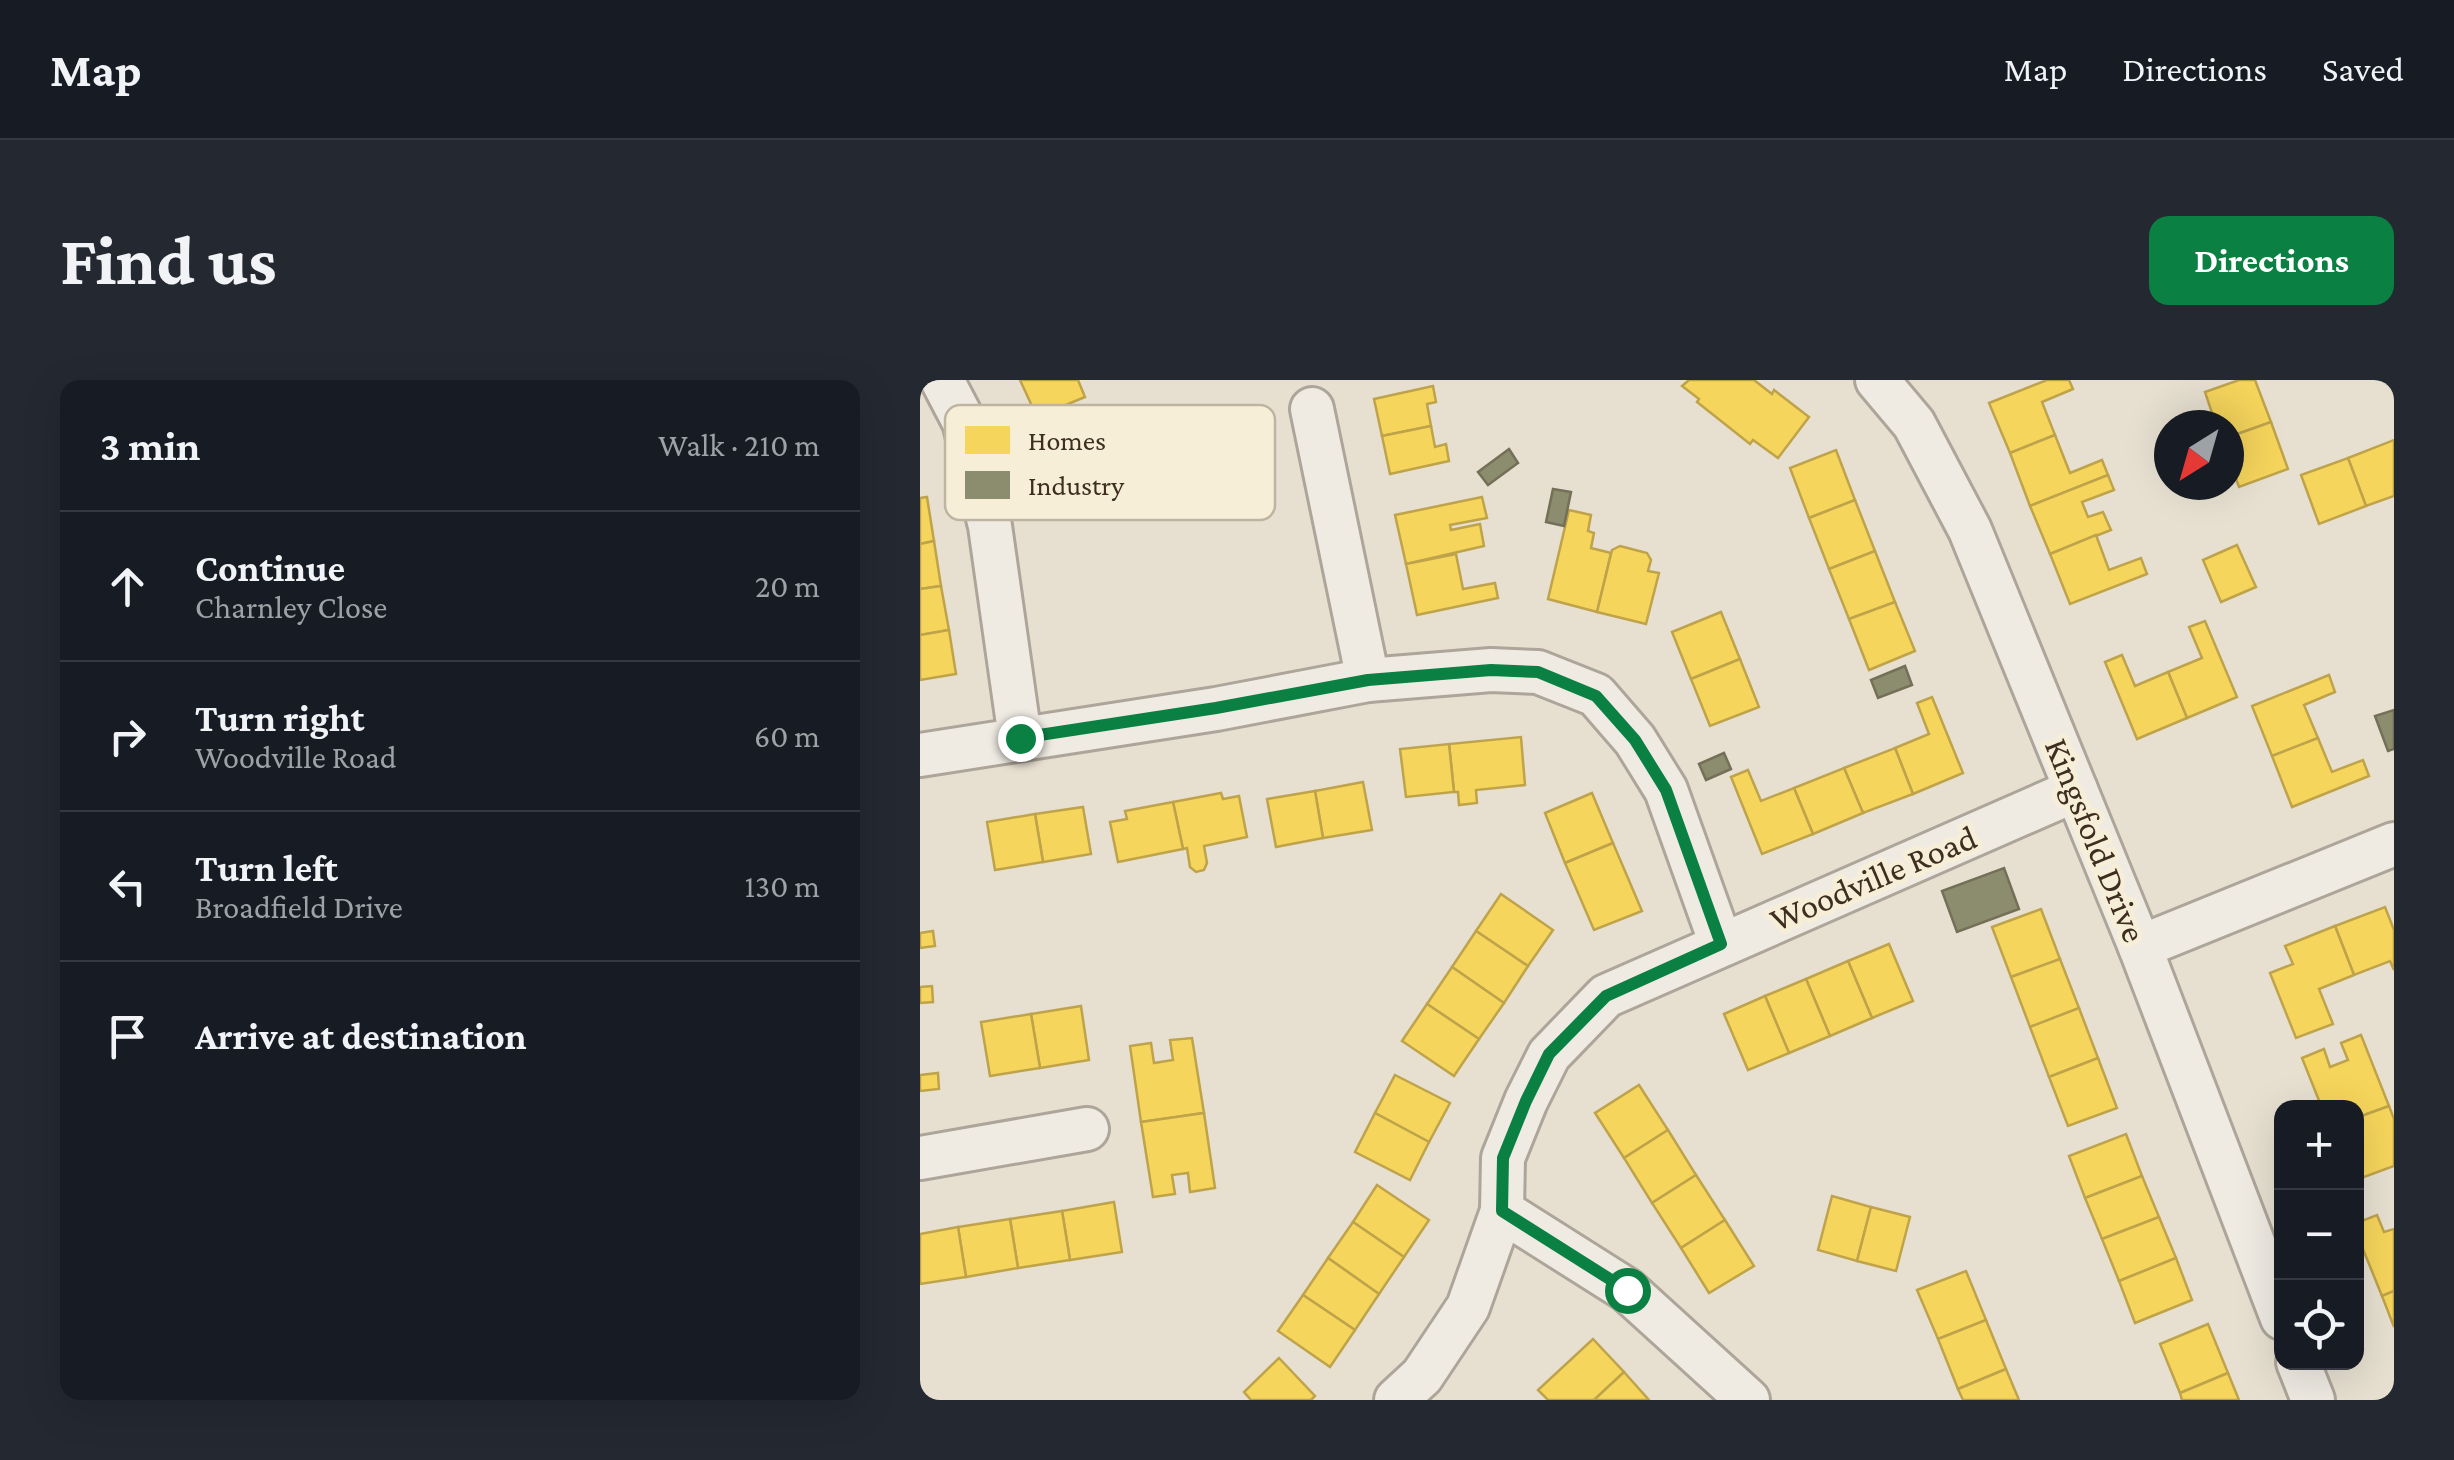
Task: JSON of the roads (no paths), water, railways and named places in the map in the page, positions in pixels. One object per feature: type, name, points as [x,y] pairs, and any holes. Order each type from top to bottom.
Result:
[{"type":"street","points":[[942,380],[955,405]]},
{"type":"street","name":"Kingsfold Drive","points":[[1877,380],[1914,424],[1970,530],[2140,948],[2274,1297]]},
{"type":"street","points":[[1312,409],[1368,680]]},
{"type":"street","points":[[988,520],[1020,738]]},
{"type":"street","points":[[920,754],[1368,680],[1491,670],[1538,672],[1596,696],[1635,740],[1666,790],[1721,944]]},
{"type":"street","name":"Woodville Road","points":[[1396,1400],[1422,1376],[1468,1308],[1502,1211],[1503,1158],[1549,1054],[1606,996],[2076,790]]},
{"type":"street","points":[[2140,948],[2394,844]]},
{"type":"street","points":[[920,1158],[1087,1129]]},
{"type":"street","points":[[1502,1211],[1627,1290],[1748,1400]]},
{"type":"street","points":[[2301,1370],[2313,1400]]}]
